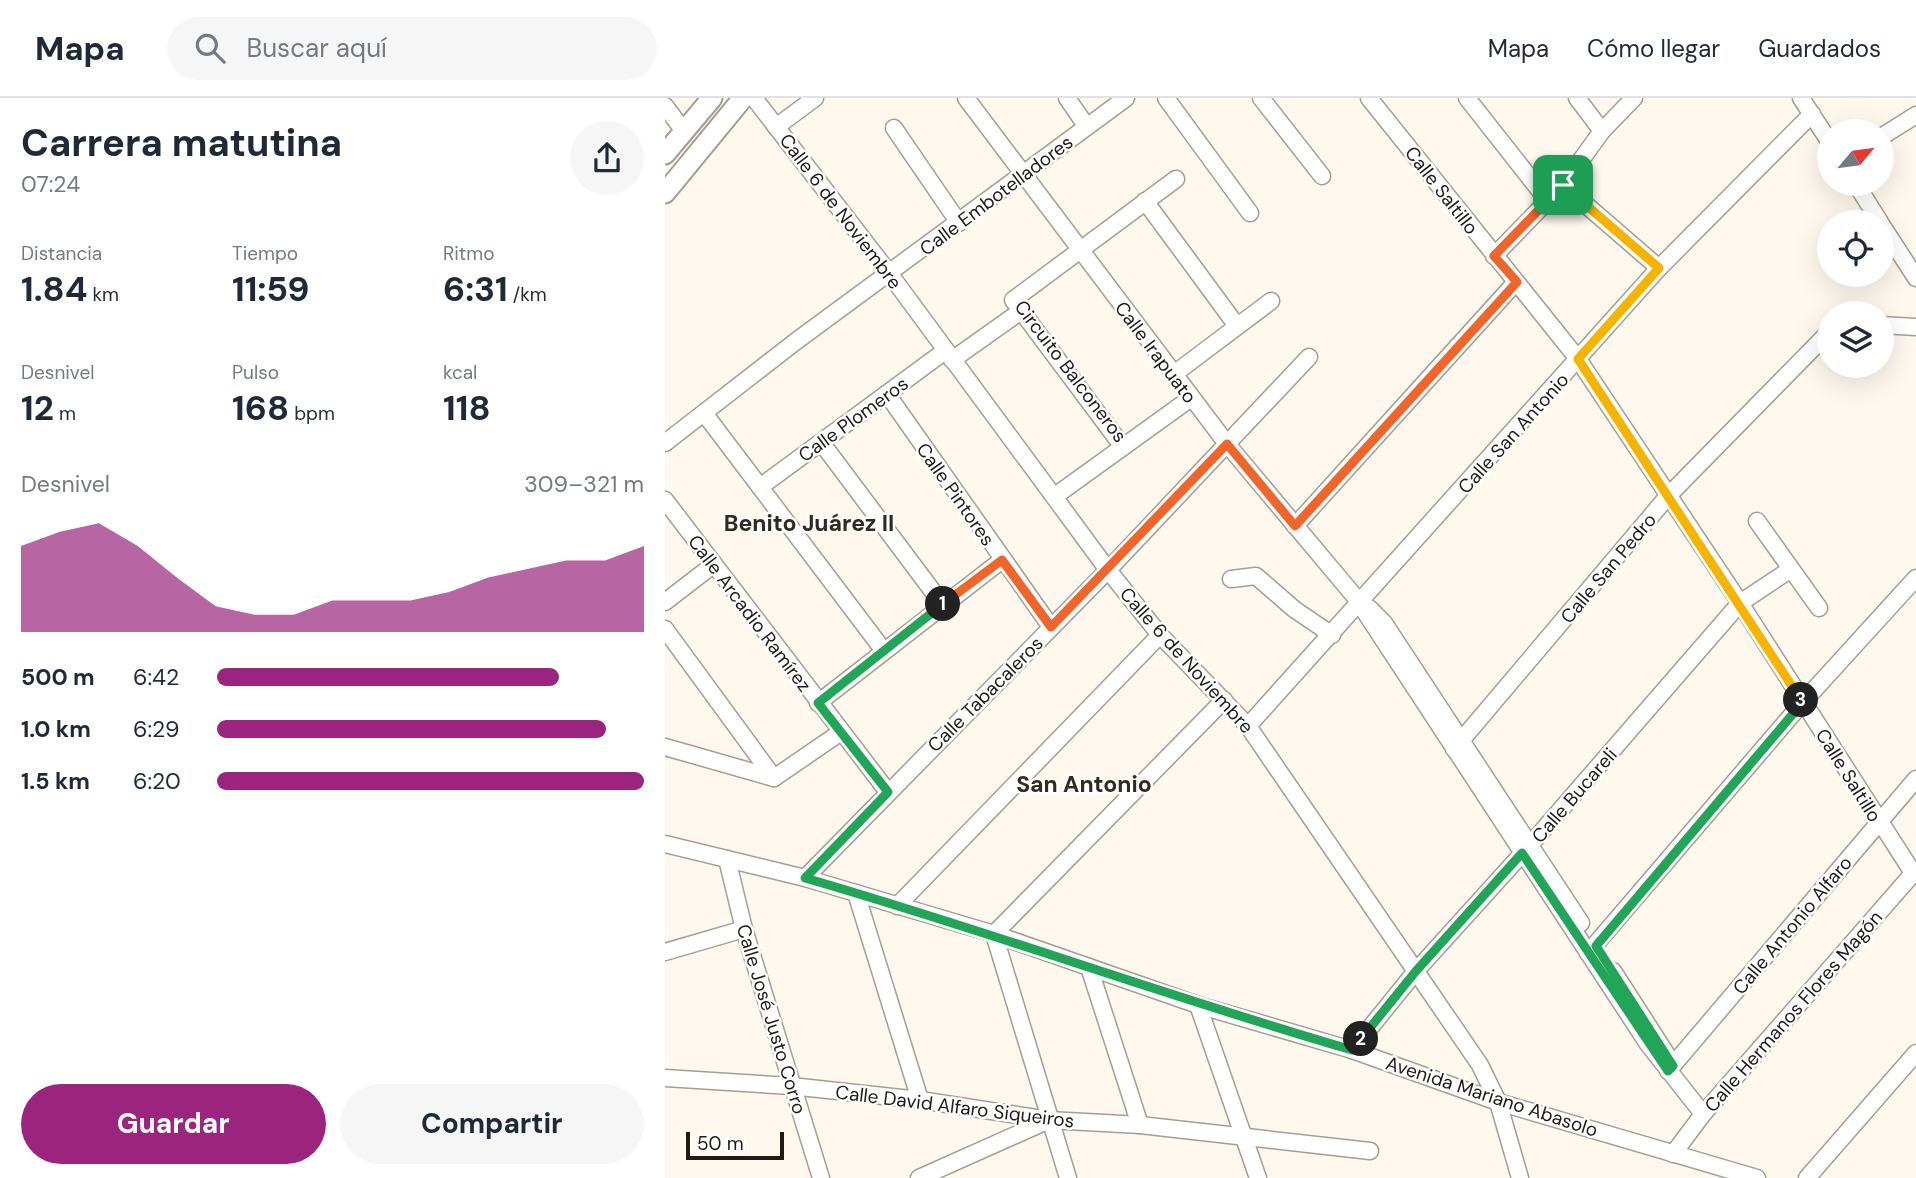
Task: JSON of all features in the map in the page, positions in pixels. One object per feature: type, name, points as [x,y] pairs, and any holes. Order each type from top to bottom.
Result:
[{"type":"main road","points":[[665,154],[712,98]]},
{"type":"main road","points":[[665,193],[743,98]]},
{"type":"street","name":"Calle 6 de Noviembre","points":[[754,98],[889,274],[1108,570],[1160,635],[1248,726],[1480,1065],[1498,1102],[1520,1178]]},
{"type":"street","points":[[776,127],[815,98]]},
{"type":"street","name":"Calle Irapuato","points":[[966,98],[1227,444],[1359,602],[1384,623],[1457,746],[1703,1114]]},
{"type":"street","points":[[1067,98],[1087,127]]},
{"type":"street","name":"Calle Embotelladores","points":[[665,443],[1126,98]]},
{"type":"street","points":[[1166,98],[1250,213]]},
{"type":"street","points":[[1261,98],[1322,176]]},
{"type":"street","name":"Calle Saltillo","points":[[1369,98],[1578,359],[1740,603],[1878,822],[1915,872]]},
{"type":"street","points":[[1467,98],[1548,201]]},
{"type":"street","points":[[1577,98],[1602,131]]},
{"type":"street","points":[[1494,256],[1563,185],[1602,131],[1634,98]]},
{"type":"street","points":[[1801,98],[1817,122]]},
{"type":"street","points":[[665,106],[684,131]]},
{"type":"street","name":"Calle San Antonio","points":[[1248,726],[1659,268],[1812,114]]},
{"type":"street","points":[[1894,129],[1916,115]]},
{"type":"street","points":[[894,128],[959,223]]},
{"type":"street","points":[[1079,250],[1176,179]]},
{"type":"street","points":[[1563,185],[1659,268]]},
{"type":"street","points":[[1145,201],[1237,326]]},
{"type":"street","points":[[1894,243],[1916,278]]},
{"type":"street","name":"Circuito Balconeros","points":[[1079,250],[1013,300],[1123,447],[1191,398]]},
{"type":"street","points":[[1295,526],[1517,282]]},
{"type":"street","points":[[1174,374],[1271,301]]},
{"type":"street","name":"Calle Plomeros","points":[[760,487],[887,394],[1021,310]]},
{"type":"street","points":[[1894,325],[1916,327]]},
{"type":"street","name":"Calle San Pedro","points":[[1457,746],[1668,496],[1817,344]]},
{"type":"street","name":"Calle Tabacaleros","points":[[805,878],[1108,570],[1309,357]]},
{"type":"street","name":"Calle Pintores","points":[[887,394],[1051,627]]},
{"type":"street","points":[[704,413],[884,650]]},
{"type":"street","points":[[821,442],[943,605]]},
{"type":"street","points":[[1055,496],[1123,447]]},
{"type":"street","name":"Calle Arcadio Ramírez","points":[[665,500],[888,792]]},
{"type":"street","points":[[1757,521],[1819,608]]},
{"type":"street","points":[[818,703],[1002,560]]},
{"type":"street","points":[[665,602],[713,565]]},
{"type":"street","name":"Calle Bucareli","points":[[1352,1050],[1416,971],[1740,603],[1791,569]]},
{"type":"street","points":[[1231,579],[1257,576],[1294,609],[1332,635]]},
{"type":"street","points":[[1592,949],[1803,702],[1916,578]]},
{"type":"street","points":[[665,631],[774,778]]},
{"type":"street","points":[[897,906],[1160,635]]},
{"type":"street","points":[[1068,1178],[994,934],[1224,700]]},
{"type":"street","points":[[774,778],[841,732]]},
{"type":"street","points":[[665,747],[774,778]]},
{"type":"street","name":"Calle Antonio Alfaro","points":[[1670,1068],[1916,779]]},
{"type":"street","name":"Avenida Mariano Abasolo","points":[[665,844],[805,878],[994,934],[1198,1005],[1352,1050],[1498,1102],[1750,1177]]},
{"type":"street","name":"Calle José Justo Corro","points":[[727,859],[744,929],[821,1178]]},
{"type":"street","name":"Calle Hermanos Flores Magón","points":[[1673,1154],[1703,1114],[1915,872]]},
{"type":"street","points":[[856,893],[920,1100]]},
{"type":"street","points":[[665,952],[744,929]]},
{"type":"street","points":[[1089,967],[1140,1125]]},
{"type":"street","points":[[1198,1005],[1258,1178]]},
{"type":"street","points":[[1807,1178],[1916,1053]]},
{"type":"street","name":"Calle David Alfaro Siqueiros","points":[[665,1078],[791,1086],[920,1100],[1049,1120],[1140,1125],[1370,1151]]},
{"type":"street","points":[[919,1178],[1049,1120]]},
{"type":"district","name":"Benito Juárez II","points":[[809,523]]},
{"type":"district","name":"San Antonio","points":[[1084,784]]},
{"type":"route","points":[[1563,185],[1659,268],[1578,359],[1803,702],[1596,946],[1657,1038],[1673,1066],[1668,1071],[1522,853],[1416,971],[1352,1050],[1198,1005],[994,934],[805,878],[888,792],[818,703],[1002,560],[1051,627],[1227,444],[1295,526],[1517,282],[1494,256],[1563,185]]}]
